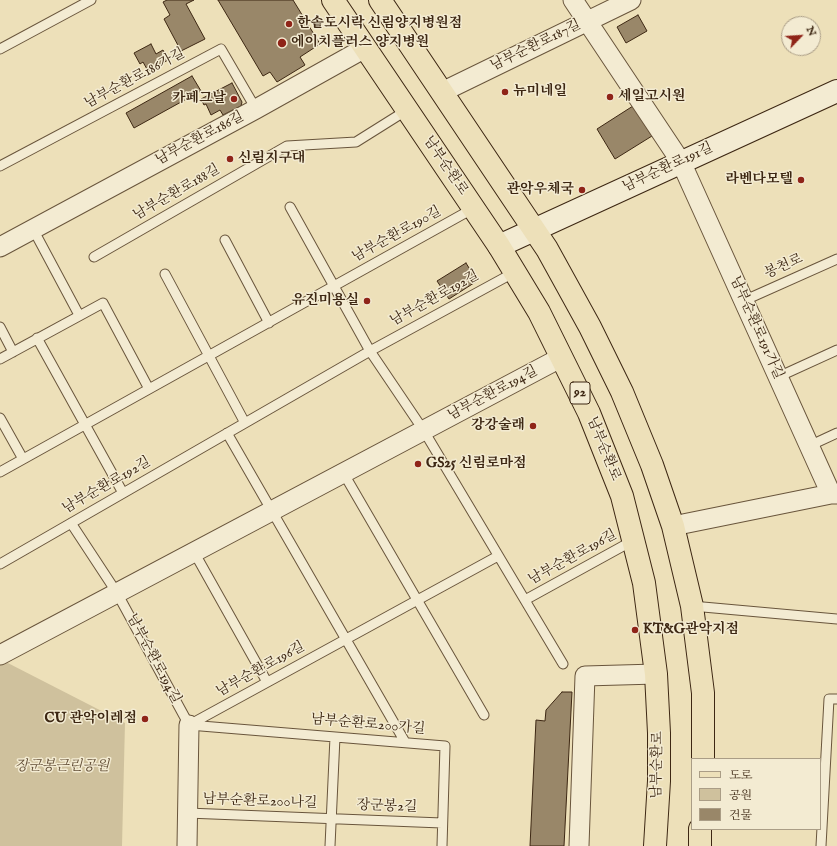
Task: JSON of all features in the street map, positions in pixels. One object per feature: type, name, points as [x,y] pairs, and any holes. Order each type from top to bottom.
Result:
[{"type":"main road","name":"남부순환로","points":[[333,0],[474,208],[539,312],[589,413],[622,496],[644,583],[656,674],[659,760],[655,846]]},
{"type":"main road","points":[[380,0],[548,249],[590,327],[622,392],[652,465],[673,526],[692,606],[703,693],[703,758]]},
{"type":"main road","points":[[700,830],[700,846]]},
{"type":"street","name":"남부순환로191가길","points":[[574,0],[681,162],[809,446],[834,494]]},
{"type":"street","name":"남부순환로187길","points":[[442,92],[631,0]]},
{"type":"street","name":"남부순환로186길","points":[[0,247],[256,109],[365,48]]},
{"type":"street","name":"남부순환로191길","points":[[499,246],[837,91]]},
{"type":"street","name":"남부순환로194길","points":[[0,655],[344,474],[562,357]]},
{"type":"street","points":[[673,526],[834,494]]},
{"type":"street","points":[[579,846],[585,676],[656,674]]},
{"type":"street","points":[[187,846],[189,725]]},
{"type":"lane","points":[[0,49],[91,0]]},
{"type":"lane","name":"남부순환로186가길","points":[[0,166],[221,49],[256,109]]},
{"type":"lane","name":"남부순환로188길","points":[[94,257],[287,146],[356,142],[408,110]]},
{"type":"lane","points":[[290,207],[370,350],[424,431],[498,556]]},
{"type":"lane","name":"남부순환로190길","points":[[0,472],[474,208]]},
{"type":"lane","points":[[33,229],[79,315]]},
{"type":"lane","points":[[225,240],[269,323]]},
{"type":"lane","name":"봉천로","points":[[743,301],[837,259]]},
{"type":"lane","name":"남부순환로192길","points":[[1,560],[71,523],[370,350],[515,272]]},
{"type":"lane","points":[[165,274],[245,423]]},
{"type":"lane","points":[[0,359],[103,302],[149,389]]},
{"type":"lane","points":[[0,327],[13,352]]},
{"type":"lane","points":[[37,338],[123,493]]},
{"type":"lane","points":[[778,376],[837,350]]},
{"type":"lane","points":[[0,418],[24,459]]},
{"type":"lane","points":[[227,433],[405,742]]},
{"type":"lane","points":[[809,446],[837,433]]},
{"type":"lane","points":[[344,474],[484,715]]},
{"type":"lane","name":"남부순환로194길","points":[[71,523],[117,593],[189,725]]},
{"type":"lane","name":"남부순환로196길","points":[[525,600],[634,540]]},
{"type":"lane","points":[[194,552],[267,682]]},
{"type":"lane","name":"남부순환로196길","points":[[189,725],[498,556],[563,664]]},
{"type":"lane","points":[[692,606],[837,620]]},
{"type":"lane","points":[[821,846],[833,699]]},
{"type":"lane","name":"남부순환로200가길","points":[[189,725],[445,746],[442,846]]},
{"type":"lane","name":"남부순환로200나길","points":[[330,846],[335,737]]},
{"type":"lane","name":"남부순환로200나길","points":[[187,813],[331,819]]},
{"type":"lane","name":"장군봉2길","points":[[331,819],[442,823]]},
{"type":"green space","name":"장군봉근린공원","points":[[0,659],[125,723],[122,846],[0,846]]},
{"type":"building","points":[[167,0],[194,0],[186,4],[205,39],[181,51],[164,19],[170,15],[163,2]]},
{"type":"building","points":[[218,0],[293,0],[320,44],[300,57],[305,65],[277,82],[270,72],[263,76]]},
{"type":"building","points":[[638,15],[647,31],[626,43],[617,27]]},
{"type":"building","points":[[151,44],[156,54],[163,50],[168,60],[148,71],[143,62],[140,64],[134,53]]},
{"type":"building","points":[[192,76],[201,91],[134,128],[126,113]]},
{"type":"building","points":[[232,83],[242,102],[241,106],[223,115],[220,110],[211,115],[206,104],[204,105],[201,99]]},
{"type":"building","points":[[633,106],[652,136],[615,159],[597,129]]},
{"type":"building","points":[[466,263],[477,281],[449,299],[437,281]]},
{"type":"building","points":[[562,692],[572,692],[564,846],[530,846],[536,720],[545,721],[546,710]]},
{"type":"place","name":"한솥도시락 신림양지병원점","points":[[289,24]]},
{"type":"place","name":"에이치플러스 양지병원","points":[[282,43]]},
{"type":"place","name":"뉴미네일","points":[[505,92]]},
{"type":"place","name":"세일고시원","points":[[610,97]]},
{"type":"place","name":"카페그날","points":[[234,99]]},
{"type":"place","name":"신림지구대","points":[[230,159]]},
{"type":"place","name":"라벤다모텔","points":[[801,180]]},
{"type":"place","name":"관악우체국","points":[[582,190]]},
{"type":"place","name":"유진미용실","points":[[367,301]]},
{"type":"place","name":"강강술래","points":[[533,426]]},
{"type":"place","name":"GS25 신림로마점","points":[[418,464]]},
{"type":"place","name":"KT&G관악지점","points":[[635,630]]},
{"type":"place","name":"CU 관악이레점","points":[[145,719]]}]
